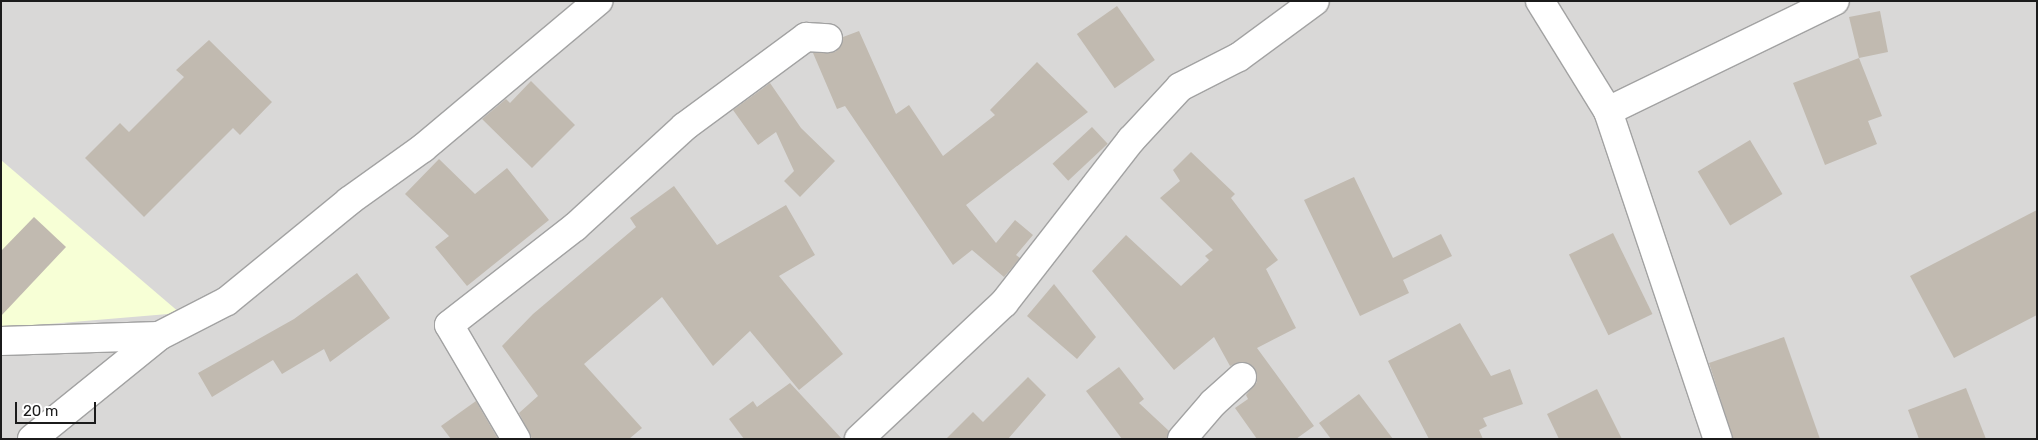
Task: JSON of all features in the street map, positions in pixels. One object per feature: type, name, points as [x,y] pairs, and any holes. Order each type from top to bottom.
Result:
[{"type":"street","points":[[32,439],[159,336],[227,301],[349,201],[423,148],[598,1]]},
{"type":"street","points":[[860,439],[1004,303],[1131,140],[1180,87],[1239,57],[1315,1]]},
{"type":"street","points":[[1540,1],[1608,111],[1718,439]]},
{"type":"street","points":[[1608,111],[1835,1]]},
{"type":"street","points":[[516,439],[449,325],[574,227],[684,127],[806,37],[828,38]]},
{"type":"street","points":[[1,341],[159,336]]},
{"type":"street","points":[[1182,439],[1213,403],[1242,377]]},
{"type":"shaded area","points":[[1,1],[2037,1],[2037,439],[1,439]]},
{"type":"shaded area","points":[[1,160],[180,313],[1,328]]},
{"type":"building","points":[[1117,6],[1155,60],[1115,88],[1077,34]]},
{"type":"building","points":[[1880,11],[1888,52],[1859,58],[1849,17]]},
{"type":"building","points":[[859,31],[896,114],[909,105],[943,156],[995,115],[990,110],[1037,62],[1088,112],[966,205],[996,243],[1015,220],[1033,235],[1016,255],[1020,258],[1004,277],[972,250],[953,265],[845,106],[837,109],[813,53],[835,52],[841,46],[843,37]]},
{"type":"building","points":[[209,40],[272,102],[240,135],[233,128],[144,217],[85,158],[120,123],[129,132],[184,77],[176,70]]},
{"type":"building","points":[[1859,58],[1882,116],[1868,121],[1877,144],[1825,165],[1793,83]]},
{"type":"building","points":[[531,81],[575,125],[532,168],[482,119],[506,99],[510,103]]},
{"type":"building","points":[[770,83],[801,128],[835,161],[800,197],[784,181],[794,171],[776,132],[758,145],[733,110]]},
{"type":"building","points":[[1092,127],[1108,144],[1068,181],[1053,164]]},
{"type":"building","points":[[1750,140],[1782,194],[1730,225],[1698,171]]},
{"type":"building","points":[[1191,152],[1235,194],[1231,198],[1278,260],[1266,269],[1296,328],[1257,348],[1314,426],[1296,439],[1257,439],[1235,408],[1248,399],[1246,395],[1257,382],[1253,366],[1239,362],[1230,366],[1214,337],[1174,370],[1092,271],[1126,235],[1181,286],[1209,260],[1205,256],[1213,250],[1160,198],[1180,181],[1173,170]]},
{"type":"building","points":[[439,159],[475,194],[507,168],[549,220],[467,286],[435,247],[449,236],[405,194]]},
{"type":"building","points":[[1354,177],[1393,258],[1441,234],[1452,256],[1403,280],[1409,293],[1360,316],[1304,200]]},
{"type":"building","points":[[674,186],[717,245],[786,205],[815,255],[779,276],[843,354],[799,390],[750,331],[713,366],[662,297],[584,364],[642,428],[629,439],[532,439],[519,413],[538,396],[502,346],[533,314],[636,227],[630,218]]},
{"type":"building","points":[[2037,210],[2037,315],[1954,358],[1910,276]]},
{"type":"building","points":[[34,217],[66,247],[1,316],[1,251]]},
{"type":"building","points":[[1613,233],[1652,314],[1608,335],[1569,254]]},
{"type":"building","points":[[357,273],[390,318],[330,362],[324,349],[282,374],[273,360],[212,397],[198,373],[294,319]]},
{"type":"building","points":[[1054,284],[1096,337],[1077,359],[1027,316]]},
{"type":"building","points":[[1460,323],[1491,376],[1510,369],[1523,404],[1483,418],[1487,426],[1479,430],[1483,439],[1429,439],[1388,361]]},
{"type":"building","points":[[1784,337],[1820,439],[1733,439],[1709,363]]},
{"type":"building","points":[[1119,367],[1144,399],[1139,403],[1169,431],[1167,439],[1122,439],[1086,391]]},
{"type":"building","points":[[1028,377],[1046,395],[1008,439],[946,439],[973,412],[983,422]]},
{"type":"building","points":[[790,383],[842,439],[744,439],[729,419],[753,401],[757,407]]},
{"type":"building","points":[[1966,388],[1986,439],[1919,439],[1908,410]]},
{"type":"building","points":[[1597,389],[1622,439],[1559,439],[1547,414]]},
{"type":"building","points":[[1359,394],[1393,439],[1331,439],[1319,423]]},
{"type":"building","points":[[476,401],[498,439],[451,439],[441,426]]}]
